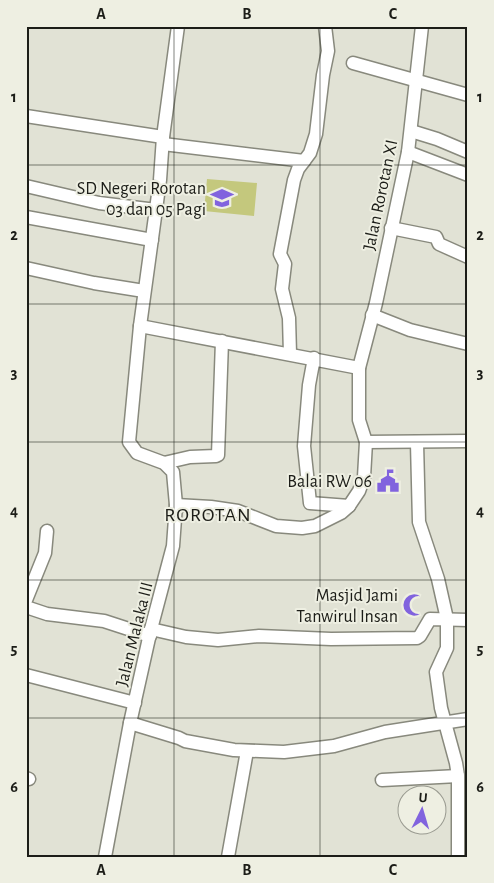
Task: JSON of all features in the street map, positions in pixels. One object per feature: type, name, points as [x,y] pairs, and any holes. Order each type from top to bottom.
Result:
[{"type":"street","points":[[178,26],[140,326],[129,442],[137,453],[164,463],[190,457],[218,455],[222,341]]},
{"type":"street","points":[[290,354],[289,318],[282,289],[285,264],[280,254],[294,180],[298,169],[310,153],[316,134],[328,51],[325,26]]},
{"type":"street","name":"Jalan Rorotan XI","points":[[176,505],[232,510],[248,514],[276,526],[302,528],[315,526],[341,513],[349,506],[363,483],[366,442],[359,420],[359,368],[408,152],[422,26]]},
{"type":"street","points":[[353,63],[468,95]]},
{"type":"street","points":[[26,116],[163,141],[304,161]]},
{"type":"street","points":[[411,131],[468,152]]},
{"type":"street","points":[[408,152],[468,175]]},
{"type":"street","points":[[26,186],[99,203],[156,210]]},
{"type":"street","points":[[26,216],[152,240]]},
{"type":"street","points":[[391,228],[436,237],[439,244],[468,257]]},
{"type":"street","points":[[26,268],[94,283],[144,291]]},
{"type":"street","points":[[372,315],[410,330],[468,344]]},
{"type":"street","points":[[140,326],[359,368]]},
{"type":"street","points":[[314,358],[309,385],[304,446],[310,503],[349,506]]},
{"type":"street","points":[[366,442],[468,441]]},
{"type":"street","points":[[417,443],[419,522],[438,579],[447,619],[447,648],[436,672],[463,803],[458,857]]},
{"type":"street","name":"Jalan Malaka III","points":[[105,857],[130,723],[173,546],[176,505],[173,472],[164,463]]},
{"type":"street","points":[[26,600],[30,579],[45,553],[47,531]]},
{"type":"street","points":[[26,607],[46,614],[111,623],[151,632],[218,640],[258,636],[347,639],[417,638],[430,619],[468,620]]},
{"type":"street","points":[[26,675],[135,703]]},
{"type":"street","points":[[130,723],[185,741],[247,751],[284,752],[334,746],[385,732],[468,720]]},
{"type":"street","points":[[228,857],[247,751]]},
{"type":"street","points":[[382,780],[458,776]]},
{"type":"green space","points":[[207,179],[257,183],[254,216],[204,211]]},
{"type":"place","name":"SD Negeri Rorotan 03 dan 05 Pagi","points":[[222,198]]},
{"type":"place","name":"Balai RW 06","points":[[388,481]]},
{"type":"place","name":"Masjid Jami Tanwirul Insan","points":[[414,605]]},
{"type":"district","name":"ROROTAN","points":[[208,514]]}]
